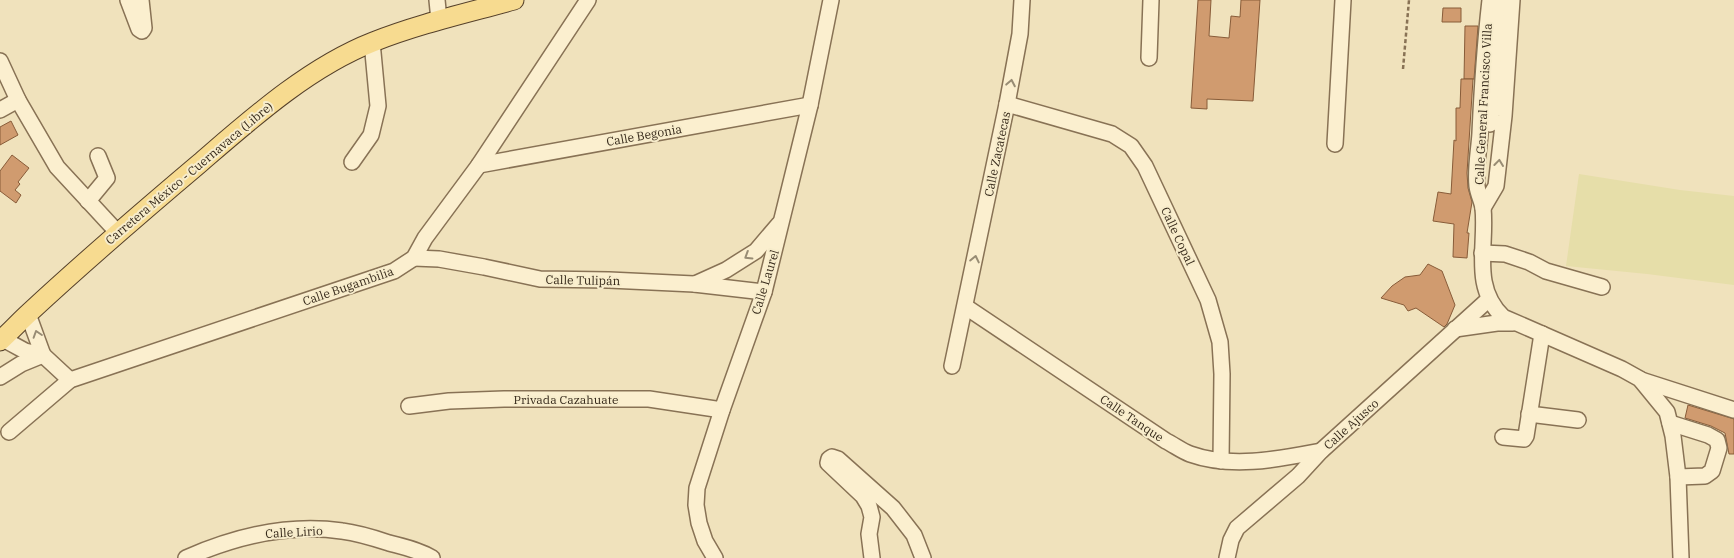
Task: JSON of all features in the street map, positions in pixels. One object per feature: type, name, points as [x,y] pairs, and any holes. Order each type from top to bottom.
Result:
[{"type":"main road","name":"Carretera México - Cuernavaca (Libre)","points":[[1,340],[118,233],[255,115],[335,61],[372,42],[439,20],[514,0]]},
{"type":"street","points":[[128,0],[142,31],[144,28],[141,0]]},
{"type":"street","points":[[437,0],[439,20]]},
{"type":"street","name":"Calle Bugambilia","points":[[70,380],[394,271],[414,258],[425,238],[479,165],[588,0]]},
{"type":"street","name":"Calle Laurel","points":[[714,558],[698,523],[697,488],[722,410],[764,292],[810,105],[831,0]]},
{"type":"street","name":"Calle Zacatecas","points":[[952,366],[966,307],[1007,104],[1020,34],[1022,0]]},
{"type":"street","points":[[1149,58],[1151,0]]},
{"type":"street","points":[[1335,144],[1343,0]]},
{"type":"street","name":"Calle General Francisco Villa","points":[[1490,0],[1483,73],[1477,186],[1483,208],[1482,253],[1489,299],[1503,317],[1516,324],[1622,369],[1640,379],[1667,412],[1678,477],[1681,558]]},
{"type":"street","points":[[1483,208],[1501,0]]},
{"type":"street","name":"Calle General Francisco Villa","points":[[1483,208],[1496,186],[1504,116],[1512,0]]},
{"type":"street","points":[[352,162],[371,135],[378,106],[372,42]]},
{"type":"street","points":[[0,61],[18,100],[57,167],[118,233]]},
{"type":"street","points":[[0,110],[18,100]]},
{"type":"street","name":"Calle Copal","points":[[1007,104],[1112,134],[1131,146],[1145,166],[1208,300],[1220,342],[1222,374],[1221,461]]},
{"type":"street","name":"Calle Begonia","points":[[479,165],[810,105]]},
{"type":"street","points":[[88,201],[107,178],[98,156]]},
{"type":"street","name":"Calle Tulipán","points":[[694,284],[726,270],[756,251],[782,221]]},
{"type":"street","points":[[1482,253],[1505,254],[1529,262],[1546,271],[1602,287]]},
{"type":"street","name":"Calle Tulipán","points":[[414,258],[439,259],[540,279],[694,284],[764,292]]},
{"type":"street","name":"Calle Ajusco","points":[[1228,558],[1231,540],[1237,528],[1298,476],[1321,451],[1489,299]]},
{"type":"street","name":"Calle Tanque","points":[[966,307],[1166,441],[1190,454],[1221,461],[1255,461],[1285,458],[1321,451]]},
{"type":"street","points":[[9,432],[70,380],[43,355],[28,314]]},
{"type":"street","points":[[1455,329],[1497,323],[1516,324]]},
{"type":"street","points":[[1503,437],[1524,439],[1542,334]]},
{"type":"street","points":[[1,340],[43,355]]},
{"type":"street","points":[[0,377],[21,364],[43,355]]},
{"type":"street","points":[[1640,379],[1734,410]]},
{"type":"street","name":"Privada Cazahuate","points":[[409,406],[449,401],[495,399],[649,399],[722,410]]},
{"type":"street","points":[[1529,414],[1578,420]]},
{"type":"street","points":[[1670,423],[1708,435],[1716,440],[1719,448],[1712,471],[1705,476],[1678,477]]},
{"type":"street","points":[[872,558],[870,534],[872,518],[869,506],[863,496],[828,463],[832,457],[838,459],[893,508],[914,535],[924,558]]},
{"type":"street","points":[[872,518],[877,510],[882,507],[893,508]]},
{"type":"street","name":"Calle Lirio","points":[[186,558],[211,547],[260,534],[303,529],[342,531],[377,539],[432,558]]},
{"type":"path","points":[[1403,70],[1409,0]]},
{"type":"shaded area","points":[[1579,174],[1680,190],[1734,196],[1734,285],[1566,266]]},
{"type":"building","points":[[1198,0],[1211,0],[1209,36],[1229,38],[1231,16],[1240,17],[1241,0],[1260,0],[1253,101],[1207,99],[1207,109],[1191,108]]},
{"type":"building","points":[[1443,8],[1461,8],[1461,22],[1442,22]]},
{"type":"building","points":[[1465,26],[1478,26],[1474,79],[1464,79]]},
{"type":"building","points":[[1461,79],[1473,79],[1467,173],[1468,188],[1472,202],[1467,233],[1469,233],[1467,258],[1453,257],[1454,224],[1433,221],[1438,192],[1451,194],[1454,140],[1456,141],[1456,108],[1460,108]]},
{"type":"building","points":[[11,121],[18,135],[0,145],[0,127]]},
{"type":"building","points":[[12,155],[29,168],[18,182],[20,184],[15,190],[21,195],[16,203],[0,191],[0,171]]},
{"type":"building","points":[[1428,264],[1442,271],[1455,305],[1444,327],[1416,308],[1408,311],[1404,305],[1381,298],[1392,286],[1405,277],[1420,275]]},
{"type":"building","points":[[1688,405],[1734,419],[1734,454],[1729,454],[1725,433],[1711,426],[1685,418]]}]
